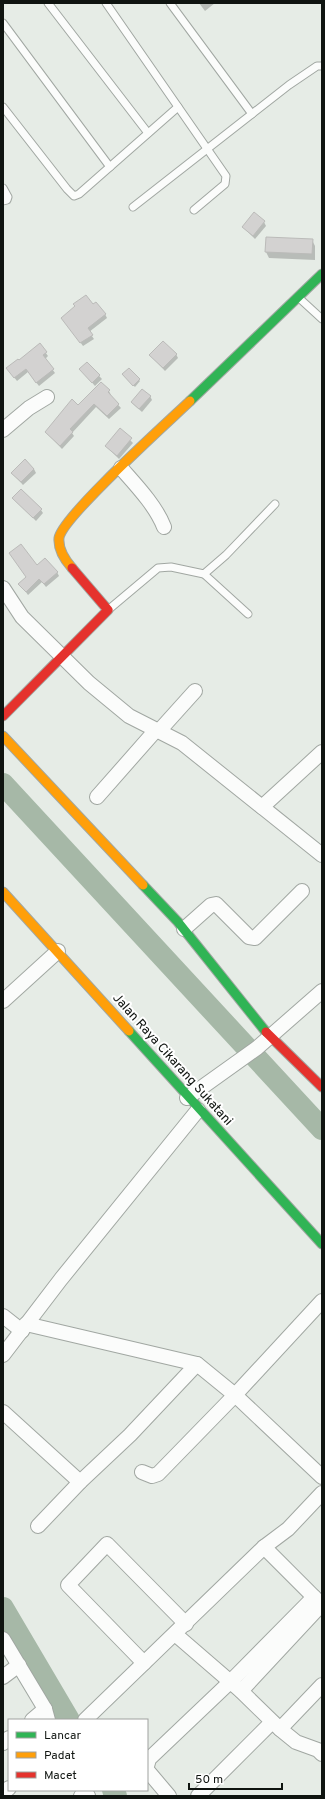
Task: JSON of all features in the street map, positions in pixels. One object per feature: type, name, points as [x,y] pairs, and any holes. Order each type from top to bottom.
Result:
[{"type":"street","points":[[3,716],[108,610],[67,563],[58,547],[59,537],[64,526],[72,516],[121,468],[322,274]]},
{"type":"street","points":[[3,430],[29,408],[47,397]]},
{"type":"street","points":[[121,468],[139,488],[160,517],[164,527]]},
{"type":"street","points":[[3,588],[22,617],[62,658],[129,716],[182,743],[322,855]]},
{"type":"street","points":[[97,797],[157,730],[195,691]]},
{"type":"street","points":[[3,736],[184,929],[270,1036],[322,1087]]},
{"type":"street","points":[[262,807],[322,752]]},
{"type":"street","points":[[184,929],[211,905],[216,904],[249,937],[254,938],[302,890]]},
{"type":"street","name":"Jalan Raya Cikarang Sukatani","points":[[3,892],[58,951],[187,1098],[322,1244]]},
{"type":"street","points":[[3,1001],[58,951]]},
{"type":"street","points":[[187,1098],[257,1048],[322,991]]},
{"type":"street","points":[[3,1355],[198,1110]]},
{"type":"street","points":[[142,1472],[152,1476],[158,1474],[235,1395],[322,1301]]},
{"type":"street","points":[[3,1316],[24,1328],[197,1364],[235,1395],[322,1477]]},
{"type":"street","points":[[38,1526],[80,1482],[130,1435],[197,1364]]},
{"type":"street","points":[[3,1412],[80,1482]]},
{"type":"street","points":[[86,1719],[264,1547],[288,1529],[322,1493]]},
{"type":"street","points":[[144,1663],[68,1585],[107,1544],[186,1624]]},
{"type":"street","points":[[148,1762],[149,1759],[236,1686],[319,1602],[264,1547]]},
{"type":"street","points":[[175,1634],[236,1686],[276,1726],[296,1742],[318,1750],[322,1754]]},
{"type":"street","points":[[3,1639],[47,1715],[35,1719]]},
{"type":"street","points":[[3,1677],[19,1665]]},
{"type":"street","points":[[198,1796],[322,1685]]},
{"type":"street","points":[[148,1771],[169,1796]]},
{"type":"lane","points":[[48,3],[148,133]]},
{"type":"lane","points":[[106,3],[226,176],[227,182],[194,210]]},
{"type":"lane","points":[[170,3],[252,114]]},
{"type":"lane","points":[[3,23],[110,167]]},
{"type":"lane","points":[[133,207],[289,85],[317,66],[322,66]]},
{"type":"lane","points":[[3,107],[71,195],[79,194],[178,107]]},
{"type":"lane","points":[[3,188],[8,197],[7,200],[3,201]]},
{"type":"lane","points":[[298,297],[322,319]]},
{"type":"lane","points":[[204,574],[226,555],[275,504]]},
{"type":"lane","points":[[108,610],[158,568],[171,567],[204,574],[248,614]]},
{"type":"building","points":[[254,212],[265,221],[253,236],[242,227]]},
{"type":"building","points":[[266,237],[313,239],[312,254],[265,252]]},
{"type":"building","points":[[86,295],[93,304],[96,302],[106,314],[88,328],[93,335],[80,343],[61,318],[75,306],[73,304]]},
{"type":"building","points":[[163,341],[177,354],[163,368],[149,355]]},
{"type":"building","points":[[40,343],[47,352],[43,355],[54,369],[36,383],[26,369],[14,378],[6,368],[18,359],[19,360]]},
{"type":"building","points":[[87,362],[100,375],[92,383],[79,369]]},
{"type":"building","points":[[129,368],[140,379],[133,386],[122,374]]},
{"type":"building","points":[[101,382],[110,390],[108,392],[119,404],[107,416],[94,404],[70,429],[73,432],[60,446],[45,432],[72,399],[78,405]]},
{"type":"building","points":[[142,389],[151,396],[139,409],[131,402]]},
{"type":"building","points":[[120,428],[132,438],[117,456],[105,446]]},
{"type":"building","points":[[25,459],[34,469],[21,482],[11,473]]},
{"type":"building","points":[[21,489],[42,509],[33,518],[12,498]]},
{"type":"building","points":[[21,544],[37,565],[45,558],[58,572],[44,584],[39,579],[26,592],[18,584],[26,577],[9,553]]},
{"type":"waterway","points":[[3,784],[322,1129]]},
{"type":"waterway","points":[[3,1608],[68,1719]]},
{"type":"waterway","points":[[114,1791],[116,1796]]},
{"type":"traffic: fast","points":[[190,401],[322,274]]},
{"type":"traffic: fast","points":[[143,885],[178,922],[266,1032]]},
{"type":"traffic: fast","points":[[129,1031],[322,1244]]},
{"type":"traffic: slow","points":[[72,568],[65,558],[59,542],[59,538],[65,527],[96,491],[190,401]]},
{"type":"traffic: slow","points":[[3,736],[143,885]]},
{"type":"traffic: slow","points":[[3,892],[129,1031]]},
{"type":"traffic: jam","points":[[3,716],[108,610],[72,568]]},
{"type":"traffic: jam","points":[[266,1032],[322,1087]]}]
